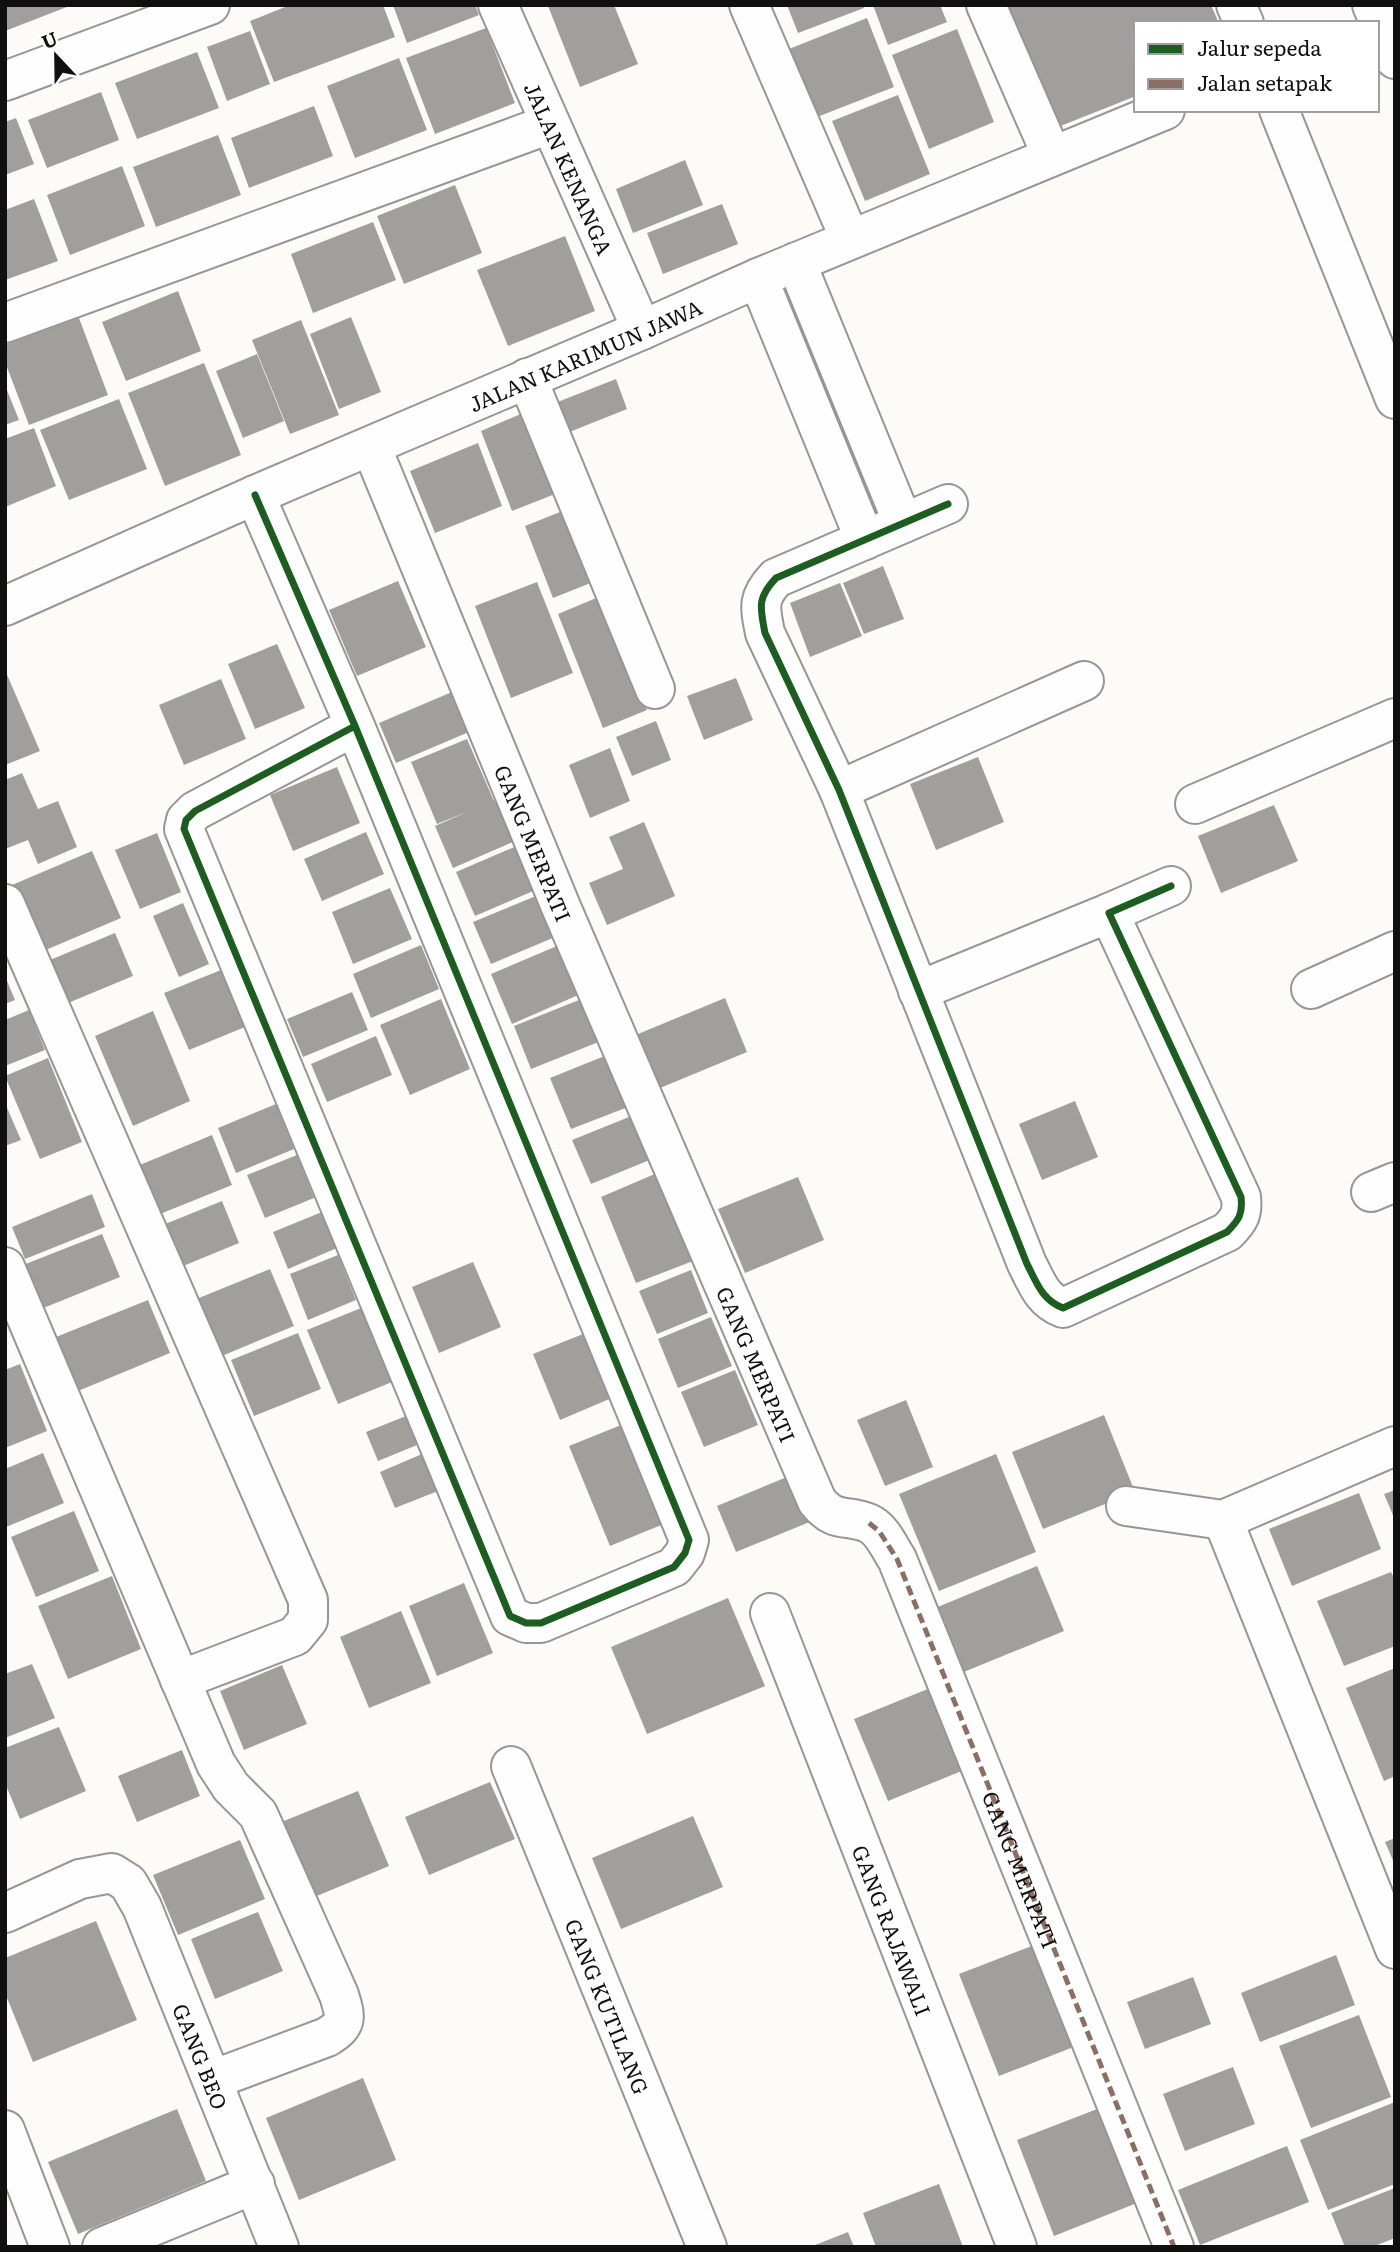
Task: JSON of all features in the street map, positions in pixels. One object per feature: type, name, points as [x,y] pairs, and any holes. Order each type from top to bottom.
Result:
[{"type":"street","points":[[5,81],[210,5]]},
{"type":"street","name":"JALAN KENANGA","points":[[498,5],[642,330]]},
{"type":"street","points":[[749,5],[850,239]]},
{"type":"street","points":[[986,5],[1052,156]]},
{"type":"street","points":[[1236,5],[1243,21]]},
{"type":"street","points":[[1380,16],[1395,59]]},
{"type":"street","name":"JALAN KARIMUN JAWA","points":[[5,606],[758,278],[1160,112]]},
{"type":"street","points":[[1280,112],[1395,399]]},
{"type":"street","points":[[5,323],[550,124]]},
{"type":"street","points":[[796,262],[903,523]]},
{"type":"street","points":[[758,278],[865,540]]},
{"type":"street","points":[[527,378],[655,689]]},
{"type":"street","name":"GANG MERPATI","points":[[371,446],[561,907],[817,1502],[826,1512],[846,1520],[869,1523],[879,1531],[897,1559],[1174,2247]]},
{"type":"street","points":[[255,495],[355,726],[690,1539],[685,1553],[674,1567],[541,1623],[526,1623],[510,1616],[184,829],[186,820],[195,811],[355,726]]},
{"type":"street","points":[[948,504],[776,578],[765,590],[760,606],[765,633],[839,790],[1027,1264],[1050,1303],[1063,1308],[1227,1232],[1239,1220],[1243,1211],[1241,1197],[1108,913]]},
{"type":"street","points":[[839,790],[1084,681]]},
{"type":"street","points":[[1195,804],[1395,718]]},
{"type":"street","points":[[918,991],[1171,886]]},
{"type":"street","points":[[5,904],[308,1600],[308,1619],[295,1636],[180,1680]]},
{"type":"street","points":[[1311,989],[1395,951]]},
{"type":"street","points":[[5,1267],[216,1765],[231,1787],[258,1814],[339,1995],[345,2016],[340,2029],[327,2037],[212,2080]]},
{"type":"street","points":[[1126,1506],[1223,1520],[1395,1446]]},
{"type":"street","points":[[1223,1520],[1395,1949]]},
{"type":"street","name":"GANG RAJAWALI","points":[[770,1614],[1017,2247]]},
{"type":"street","name":"GANG KUTILANG","points":[[511,1766],[707,2247]]},
{"type":"street","name":"GANG BEO","points":[[5,1913],[80,1879],[112,1873],[128,1883],[142,1907],[279,2247]]},
{"type":"street","points":[[5,2130],[50,2247]]},
{"type":"street","points":[[102,2247],[255,2184]]},
{"type":"building","points":[[5,5],[72,5],[5,31]]},
{"type":"building","points":[[290,5],[383,5],[395,37],[274,82],[250,21]]},
{"type":"building","points":[[393,5],[475,5],[479,15],[407,43]]},
{"type":"building","points":[[614,5],[638,64],[580,87],[548,6]]},
{"type":"building","points":[[787,5],[863,5],[864,8],[798,33]]},
{"type":"building","points":[[873,5],[940,5],[947,22],[888,45]]},
{"type":"building","points":[[1012,5],[1211,5],[1218,21],[1134,21],[1134,97],[1053,129],[1004,9]]},
{"type":"building","points":[[867,18],[894,87],[817,117],[789,49]]},
{"type":"building","points":[[486,28],[515,103],[435,134],[406,58]]},
{"type":"building","points":[[957,29],[994,122],[929,149],[892,55]]},
{"type":"building","points":[[250,31],[270,84],[227,101],[207,47]]},
{"type":"building","points":[[197,52],[219,108],[137,139],[115,83]]},
{"type":"building","points":[[399,58],[427,130],[355,158],[327,86]]},
{"type":"building","points":[[101,92],[119,140],[47,168],[28,120]]},
{"type":"building","points":[[898,95],[930,174],[865,201],[832,121]]},
{"type":"building","points":[[314,106],[333,156],[249,188],[231,138]]},
{"type":"building","points":[[16,118],[34,164],[5,175],[5,122]]},
{"type":"building","points":[[218,135],[241,195],[156,227],[133,167]]},
{"type":"building","points":[[685,160],[703,205],[633,233],[616,189]]},
{"type":"building","points":[[122,166],[145,226],[70,255],[47,195]]},
{"type":"building","points":[[455,185],[482,253],[404,284],[377,216]]},
{"type":"building","points":[[34,199],[58,261],[5,280],[5,210]]},
{"type":"building","points":[[722,204],[738,244],[663,274],[647,233]]},
{"type":"building","points":[[373,222],[396,280],[313,313],[291,254]]},
{"type":"building","points":[[565,236],[595,311],[508,346],[477,270]]},
{"type":"building","points":[[178,291],[201,351],[126,381],[102,322]]},
{"type":"building","points":[[351,317],[381,392],[339,409],[310,334]]},
{"type":"building","points":[[79,318],[108,395],[29,425],[5,362],[5,345]]},
{"type":"building","points":[[301,320],[339,415],[290,434],[252,340]]},
{"type":"building","points":[[257,354],[284,421],[243,438],[216,371]]},
{"type":"building","points":[[204,363],[241,455],[165,486],[128,393]]},
{"type":"building","points":[[616,379],[627,409],[567,433],[555,403]]},
{"type":"building","points":[[5,385],[19,420],[5,425]]},
{"type":"building","points":[[119,399],[147,469],[69,500],[40,430]]},
{"type":"building","points":[[523,413],[555,494],[512,511],[481,431]]},
{"type":"building","points":[[34,428],[56,486],[5,507],[5,439]]},
{"type":"building","points":[[478,443],[502,506],[435,533],[410,471]]},
{"type":"building","points":[[565,510],[593,582],[553,598],[525,526]]},
{"type":"building","points":[[883,566],[904,619],[864,634],[843,583]]},
{"type":"building","points":[[398,581],[426,647],[357,676],[329,610]]},
{"type":"building","points":[[537,582],[573,673],[511,698],[475,606]]},
{"type":"building","points":[[840,583],[862,636],[810,657],[790,603]]},
{"type":"building","points":[[601,596],[647,710],[603,728],[558,614]]},
{"type":"building","points":[[277,644],[305,708],[255,729],[228,664]]},
{"type":"building","points":[[5,670],[40,751],[5,765]]},
{"type":"building","points":[[736,678],[753,720],[704,740],[687,696]]},
{"type":"building","points":[[221,679],[246,739],[184,765],[159,705]]},
{"type":"building","points":[[459,689],[476,729],[396,763],[379,723]]},
{"type":"building","points":[[656,721],[671,760],[632,776],[616,737]]},
{"type":"building","points":[[467,739],[494,801],[498,799],[515,841],[453,868],[435,826],[469,811],[437,824],[411,762]]},
{"type":"building","points":[[610,748],[630,801],[590,818],[569,765]]},
{"type":"building","points":[[978,757],[1004,822],[936,850],[910,784]]},
{"type":"building","points":[[337,767],[360,823],[293,851],[270,795]]},
{"type":"building","points":[[22,773],[38,809],[58,801],[77,847],[38,864],[28,840],[5,849],[5,780]]},
{"type":"building","points":[[1274,805],[1298,861],[1221,893],[1198,836]]},
{"type":"building","points":[[644,822],[675,896],[607,925],[589,883],[623,869],[609,837]]},
{"type":"building","points":[[366,832],[384,874],[322,901],[304,859]]},
{"type":"building","points":[[157,833],[181,892],[140,909],[115,850]]},
{"type":"building","points":[[519,845],[538,889],[475,916],[456,872]]},
{"type":"building","points":[[92,851],[121,918],[41,952],[12,885]]},
{"type":"building","points":[[390,888],[412,939],[353,964],[332,912]]},
{"type":"building","points":[[543,893],[560,935],[491,964],[473,922]]},
{"type":"building","points":[[183,903],[209,964],[179,977],[153,916]]},
{"type":"building","points":[[115,933],[133,976],[56,1008],[38,965]]},
{"type":"building","points":[[571,940],[592,989],[512,1024],[491,974]]},
{"type":"building","points":[[421,945],[439,989],[371,1018],[353,974]]},
{"type":"building","points":[[221,970],[245,1027],[189,1050],[164,993]]},
{"type":"building","points":[[5,976],[15,1000],[5,1004]]},
{"type":"building","points":[[352,992],[368,1030],[303,1057],[287,1019]]},
{"type":"building","points":[[584,998],[601,1041],[531,1069],[514,1026]]},
{"type":"building","points":[[725,998],[747,1052],[660,1088],[638,1034]]},
{"type":"building","points":[[441,999],[470,1069],[410,1095],[380,1025]]},
{"type":"building","points":[[29,1010],[45,1050],[5,1066],[5,1020]]},
{"type":"building","points":[[153,1011],[190,1101],[133,1126],[95,1036]]},
{"type":"building","points":[[376,1036],[392,1075],[327,1102],[311,1064]]},
{"type":"building","points":[[607,1055],[628,1107],[571,1129],[550,1078]]},
{"type":"building","points":[[48,1058],[82,1142],[40,1159],[5,1076]]},
{"type":"building","points":[[1075,1101],[1098,1157],[1042,1180],[1019,1124]]},
{"type":"building","points":[[5,1103],[21,1140],[5,1146]]},
{"type":"building","points":[[276,1104],[294,1149],[236,1173],[218,1128]]},
{"type":"building","points":[[634,1115],[652,1159],[591,1184],[572,1140]]},
{"type":"building","points":[[212,1135],[232,1185],[155,1216],[135,1167]]},
{"type":"building","points":[[297,1155],[314,1198],[265,1218],[247,1175]]},
{"type":"building","points":[[657,1173],[693,1261],[636,1283],[601,1197]]},
{"type":"building","points":[[798,1177],[824,1240],[745,1273],[718,1209]]},
{"type":"building","points":[[92,1194],[105,1227],[25,1259],[12,1227]]},
{"type":"building","points":[[222,1201],[239,1243],[171,1271],[153,1229]]},
{"type":"building","points":[[322,1212],[337,1248],[288,1269],[273,1232]]},
{"type":"building","points":[[102,1234],[120,1277],[41,1309],[23,1265]]},
{"type":"building","points":[[338,1255],[356,1300],[308,1320],[290,1274]]},
{"type":"building","points":[[473,1262],[501,1327],[439,1353],[412,1287]]},
{"type":"building","points":[[270,1269],[294,1326],[217,1358],[194,1300]]},
{"type":"building","points":[[691,1270],[708,1313],[657,1334],[639,1291]]},
{"type":"building","points":[[148,1300],[170,1353],[78,1391],[56,1337]]},
{"type":"building","points":[[366,1306],[397,1380],[338,1404],[307,1330]]},
{"type":"building","points":[[711,1317],[732,1366],[678,1388],[658,1339]]},
{"type":"building","points":[[588,1332],[614,1397],[560,1420],[533,1354]]},
{"type":"building","points":[[298,1333],[321,1389],[254,1416],[231,1360]]},
{"type":"building","points":[[20,1364],[47,1431],[5,1448],[5,1370]]},
{"type":"building","points":[[735,1370],[758,1425],[704,1447],[681,1392]]},
{"type":"building","points":[[906,1400],[933,1467],[885,1486],[857,1420]]},
{"type":"building","points":[[1104,1415],[1135,1492],[1043,1529],[1012,1452]]},
{"type":"building","points":[[406,1416],[417,1445],[378,1461],[366,1432]]},
{"type":"building","points":[[631,1421],[671,1521],[610,1546],[569,1446]]},
{"type":"building","points":[[43,1453],[64,1503],[6,1527],[5,1469]]},
{"type":"building","points":[[422,1454],[438,1491],[395,1508],[380,1472]]},
{"type":"building","points":[[996,1454],[1036,1552],[939,1591],[899,1494]]},
{"type":"building","points":[[794,1474],[812,1521],[736,1552],[717,1506]]},
{"type":"building","points":[[1395,1490],[1395,1520],[1384,1494]]},
{"type":"building","points":[[1359,1493],[1381,1549],[1292,1586],[1269,1529]]},
{"type":"building","points":[[74,1511],[99,1571],[36,1597],[11,1537]]},
{"type":"building","points":[[1037,1566],[1064,1631],[954,1676],[928,1611]]},
{"type":"building","points":[[1391,1572],[1395,1580],[1395,1646],[1344,1666],[1317,1601]]},
{"type":"building","points":[[112,1576],[141,1649],[68,1679],[38,1606]]},
{"type":"building","points":[[464,1583],[493,1653],[437,1676],[409,1606]]},
{"type":"building","points":[[728,1598],[765,1686],[647,1734],[611,1647]]},
{"type":"building","points":[[401,1611],[431,1683],[369,1708],[340,1637]]},
{"type":"building","points":[[32,1664],[55,1718],[5,1738],[5,1674]]},
{"type":"building","points":[[282,1665],[307,1724],[244,1750],[220,1691]]},
{"type":"building","points":[[1395,1668],[1395,1776],[1384,1781],[1346,1688]]},
{"type":"building","points":[[935,1686],[969,1768],[888,1801],[854,1719]]},
{"type":"building","points":[[59,1727],[86,1791],[20,1819],[5,1783],[5,1748]]},
{"type":"building","points":[[182,1750],[200,1796],[137,1822],[118,1776]]},
{"type":"building","points":[[490,1782],[515,1839],[429,1875],[405,1817]]},
{"type":"building","points":[[358,1791],[389,1866],[300,1903],[269,1827]]},
{"type":"building","points":[[693,1816],[723,1887],[621,1929],[592,1858]]},
{"type":"building","points":[[1395,1838],[1395,1865],[1385,1842]]},
{"type":"building","points":[[240,1840],[265,1899],[178,1935],[153,1875]]},
{"type":"building","points":[[258,1912],[283,1971],[215,1999],[191,1939]]},
{"type":"building","points":[[96,1921],[137,2020],[33,2062],[5,1993],[5,1958]]},
{"type":"building","points":[[1037,1944],[1076,2046],[999,2076],[959,1974]]},
{"type":"building","points":[[1336,1955],[1355,2005],[1260,2042],[1241,1993]]},
{"type":"building","points":[[1193,1977],[1211,2024],[1145,2049],[1127,2002]]},
{"type":"building","points":[[1359,2015],[1391,2097],[1311,2128],[1279,2046]]},
{"type":"building","points":[[1233,2067],[1255,2124],[1185,2151],[1163,2094]]},
{"type":"building","points":[[363,2078],[396,2160],[299,2200],[266,2118]]},
{"type":"building","points":[[1395,2102],[1395,2184],[1328,2210],[1300,2140]]},
{"type":"building","points":[[1105,2106],[1142,2201],[1054,2236],[1017,2140]]},
{"type":"building","points":[[177,2109],[206,2181],[78,2234],[48,2162]]},
{"type":"building","points":[[1287,2146],[1309,2202],[1200,2245],[1178,2190]]},
{"type":"building","points":[[939,2184],[963,2247],[876,2247],[863,2213]]},
{"type":"building","points":[[1395,2188],[1395,2238],[1372,2247],[1345,2247],[1331,2213]]},
{"type":"building","points":[[848,2232],[854,2247],[810,2247]]},
{"type":"marked path","points":[[869,1523],[879,1531],[897,1559],[1174,2247]]},
{"type":"cycle path","points":[[255,495],[355,726],[689,1540],[685,1553],[674,1567],[541,1623],[526,1623],[510,1616],[184,829],[186,820],[195,811],[355,726]]},
{"type":"cycle path","points":[[948,504],[776,578],[763,597],[762,616],[765,633],[839,790],[1027,1264],[1045,1296],[1063,1308],[1227,1232],[1241,1212],[1241,1197],[1109,913],[1171,886]]}]
